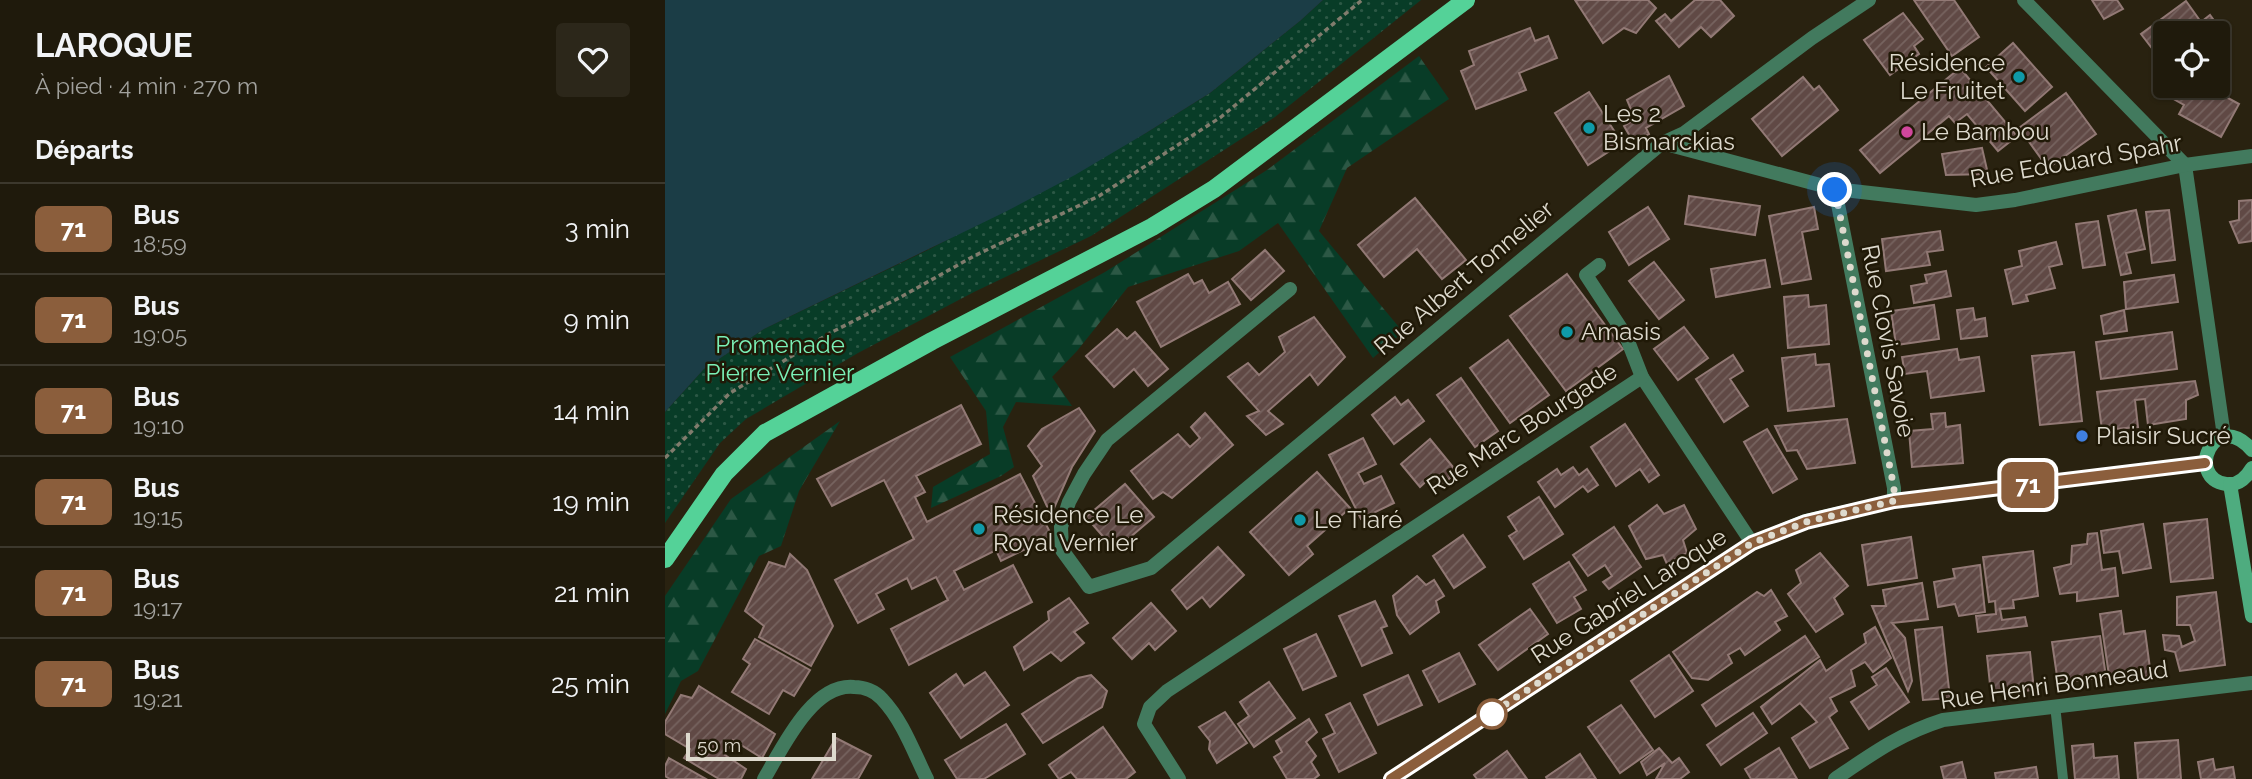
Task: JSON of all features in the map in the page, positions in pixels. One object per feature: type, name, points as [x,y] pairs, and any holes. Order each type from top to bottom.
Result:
[{"type":"main road","points":[[665,559],[724,474],[765,433],[920,347],[1152,227],[1214,189],[1466,0]]},
{"type":"street","name":"Rue Albert Tonnelier","points":[[1290,289],[1107,440],[1084,474],[1069,502],[1062,527],[1062,550],[1089,587],[1150,568],[1662,143],[1684,133],[1812,38],[1870,0]]},
{"type":"street","points":[[2024,0],[2185,165],[2224,436]]},
{"type":"street","name":"Rue Edouard Spahr","points":[[1662,143],[1835,190],[1976,205],[2015,200],[2185,165],[2252,156]]},
{"type":"street","name":"Rue Clovis Savoie","points":[[1835,190],[1894,488],[1894,501]]},
{"type":"street","points":[[1599,265],[1586,275],[1626,337],[1642,377],[1752,543]]},
{"type":"street","name":"Rue Marc Bourgade","points":[[1179,779],[1144,724],[1150,707],[1167,691],[1642,377]]},
{"type":"street","points":[[2252,450],[2241,439],[2224,436],[2208,449],[2205,463],[2217,481],[2230,484],[2246,478],[2252,468]]},
{"type":"street","name":"Rue Gabriel Laroque","points":[[1391,779],[1752,543],[1806,522],[1894,501],[2205,463]]},
{"type":"street","points":[[2230,484],[2247,561],[2252,616]]},
{"type":"street","name":"Rue Henri Bonneaud","points":[[1835,779],[1888,744],[1916,729],[1943,720],[2252,682]]},
{"type":"street","points":[[764,779],[807,711],[830,692],[849,686],[871,691],[892,711],[927,779]]},
{"type":"lane","points":[[2055,705],[2063,779]]},
{"type":"path","points":[[665,458],[730,393],[832,331],[899,298],[974,256],[1099,195],[1221,117],[1362,0]]},
{"type":"green space","name":"Promenade Pierre Vernier","points":[[1323,0],[1421,0],[1275,117],[1091,236],[974,292],[858,353],[746,419],[720,443],[665,523],[665,412],[704,369],[764,329],[930,249],[1146,133],[1210,93]]},
{"type":"green space","points":[[1419,56],[1449,99],[1347,168],[1319,231],[1403,332],[1373,358],[1278,223],[1239,251],[1128,287],[1077,351],[1052,377],[1072,406],[1016,402],[1003,427],[1014,467],[1001,476],[931,508],[933,487],[990,454],[986,411],[950,357],[1105,272],[1267,170]]},
{"type":"green space","points":[[840,421],[799,491],[781,546],[759,556],[698,671],[681,681],[665,714],[665,596],[731,499]]},
{"type":"water","points":[[665,0],[1323,0],[1210,93],[1075,175],[764,329],[704,369],[665,412]]},
{"type":"building","points":[[1575,0],[1648,0],[1656,8],[1636,33],[1624,28],[1603,43]]},
{"type":"building","points":[[1695,0],[1720,0],[1734,16],[1711,37],[1701,27],[1679,47],[1656,21],[1665,14],[1671,21]]},
{"type":"building","points":[[1914,0],[1954,0],[1979,37],[1952,56]]},
{"type":"building","points":[[2092,0],[2117,0],[2123,9],[2104,19]]},
{"type":"building","points":[[2186,1],[2200,21],[2159,21]]},
{"type":"building","points":[[1903,13],[1923,39],[1914,46],[1919,54],[1890,75],[1864,40]]},
{"type":"building","points":[[2210,15],[2214,21],[2202,21]]},
{"type":"building","points":[[2153,25],[2153,50],[2141,34]]},
{"type":"building","points":[[1530,28],[1535,41],[1548,36],[1557,58],[1519,73],[1526,90],[1476,109],[1461,71],[1474,65],[1469,51]]},
{"type":"building","name":"Résidence Le Fruitet","points":[[2013,43],[2052,87],[2025,111],[1986,67]]},
{"type":"building","points":[[1960,68],[2017,136],[1998,151],[1967,114],[1955,123],[1949,116],[1880,173],[1860,150]]},
{"type":"building","points":[[1669,76],[1684,106],[1646,128],[1649,134],[1634,143],[1624,126],[1635,119],[1627,100]]},
{"type":"building","points":[[1803,77],[1814,90],[1819,86],[1838,110],[1782,156],[1752,119]]},
{"type":"building","name":"Les 2 Bismarckias","points":[[1589,92],[1622,143],[1588,165],[1555,113]]},
{"type":"building","points":[[2066,93],[2096,134],[2048,168],[2019,128]]},
{"type":"building","points":[[2172,98],[2228,98],[2239,104],[2221,137],[2179,114],[2184,105]]},
{"type":"building","points":[[1982,148],[1988,174],[1946,175],[1942,154]]},
{"type":"building","points":[[1689,196],[1760,206],[1755,235],[1685,224]]},
{"type":"building","points":[[1415,198],[1466,260],[1442,279],[1417,249],[1384,277],[1358,245]]},
{"type":"building","points":[[2252,200],[2252,241],[2239,243],[2230,222],[2239,220],[2239,201]]},
{"type":"building","points":[[1648,207],[1669,239],[1629,265],[1609,232]]},
{"type":"building","points":[[1814,207],[1818,229],[1802,232],[1811,279],[1782,284],[1769,216]]},
{"type":"building","points":[[2136,210],[2145,249],[2126,253],[2131,273],[2121,275],[2108,216]]},
{"type":"building","points":[[2169,210],[2175,260],[2152,263],[2146,212]]},
{"type":"building","points":[[2098,221],[2105,265],[2083,268],[2076,224]]},
{"type":"building","points":[[1940,231],[1943,250],[1927,252],[1930,265],[1886,271],[1882,239]]},
{"type":"building","points":[[2056,242],[2062,264],[2049,267],[2055,288],[2026,295],[2028,301],[2013,304],[2005,270],[2022,266],[2019,251]]},
{"type":"building","points":[[1265,250],[1284,271],[1251,300],[1232,279]]},
{"type":"building","points":[[1765,260],[1770,287],[1716,297],[1711,269]]},
{"type":"building","points":[[1654,262],[1684,300],[1659,319],[1629,281]]},
{"type":"building","points":[[1946,271],[1951,296],[1914,303],[1911,286],[1927,283],[1925,275]]},
{"type":"building","points":[[1188,274],[1194,284],[1202,280],[1209,293],[1228,282],[1240,304],[1161,347],[1137,302]]},
{"type":"building","name":"Amasis","points":[[1567,274],[1623,349],[1566,391],[1510,316]]},
{"type":"building","points":[[2174,275],[2178,302],[2126,309],[2124,282]]},
{"type":"building","points":[[1808,295],[1809,307],[1826,305],[1829,344],[1788,348],[1784,297]]},
{"type":"building","points":[[1934,305],[1939,339],[1896,345],[1891,311]]},
{"type":"building","points":[[1973,308],[1975,320],[1985,318],[1987,336],[1961,339],[1957,310]]},
{"type":"building","points":[[2124,310],[2127,331],[2104,334],[2101,316]]},
{"type":"building","points":[[1314,317],[1345,357],[1318,385],[1310,374],[1268,411],[1283,424],[1266,435],[1247,416],[1259,411],[1228,377],[1248,363],[1259,375],[1285,352],[1279,337]]},
{"type":"building","points":[[1684,327],[1708,358],[1678,380],[1654,349]]},
{"type":"building","points":[[1117,329],[1127,339],[1135,332],[1168,369],[1148,386],[1134,369],[1114,387],[1086,356]]},
{"type":"building","points":[[2172,332],[2177,369],[2101,379],[2096,342]]},
{"type":"building","points":[[1508,340],[1549,395],[1510,423],[1470,368]]},
{"type":"building","points":[[1957,349],[1959,360],[1979,357],[1984,391],[1931,398],[1927,371],[1905,374],[1902,357]]},
{"type":"building","points":[[2074,352],[2082,421],[2040,425],[2032,356]]},
{"type":"building","points":[[1815,354],[1816,365],[1829,364],[1834,406],[1788,411],[1782,358]]},
{"type":"building","points":[[1733,355],[1743,371],[1730,379],[1748,406],[1724,422],[1696,379]]},
{"type":"building","points":[[1461,378],[1498,431],[1475,447],[1437,395]]},
{"type":"building","points":[[2195,381],[2198,395],[2186,400],[2186,419],[2148,425],[2145,399],[2135,400],[2138,427],[2102,430],[2097,392]]},
{"type":"building","points":[[1395,397],[1401,405],[1408,400],[1424,421],[1394,444],[1372,415]]},
{"type":"building","name":"Résidence Le Royal Vernier","points":[[961,405],[981,444],[916,476],[925,492],[915,497],[927,522],[1020,474],[1052,536],[1001,561],[996,550],[954,571],[964,590],[1013,565],[1032,602],[909,665],[891,629],[948,600],[936,577],[912,589],[907,578],[876,594],[884,609],[858,623],[835,580],[914,539],[884,480],[832,506],[817,479]]},
{"type":"building","points":[[1079,408],[1095,431],[1072,467],[1051,515],[1033,476],[1042,466],[1028,446],[1042,429]]},
{"type":"building","points":[[1205,413],[1233,445],[1172,498],[1163,492],[1153,499],[1131,471],[1178,434],[1190,447],[1200,438],[1191,427]]},
{"type":"building","points":[[1945,413],[1946,427],[1960,425],[1963,463],[1912,467],[1909,431],[1933,429],[1931,414]]},
{"type":"building","points":[[1847,419],[1855,463],[1807,469],[1797,450],[1787,451],[1775,426]]},
{"type":"building","points":[[1625,424],[1659,475],[1649,482],[1640,469],[1616,486],[1591,447]]},
{"type":"building","points":[[1767,429],[1797,479],[1773,493],[1744,442]]},
{"type":"building","points":[[1363,438],[1376,464],[1358,473],[1364,484],[1381,476],[1394,503],[1361,519],[1329,455]]},
{"type":"building","points":[[1430,439],[1457,472],[1443,484],[1434,474],[1420,487],[1401,464]]},
{"type":"building","points":[[1573,467],[1579,475],[1587,469],[1598,485],[1588,492],[1583,486],[1555,507],[1538,482],[1557,469],[1561,475]]},
{"type":"building","name":"Le Tiaré","points":[[1317,472],[1350,508],[1307,546],[1313,554],[1289,575],[1250,532]]},
{"type":"building","points":[[1125,484],[1154,517],[1115,550],[1086,517]]},
{"type":"building","points":[[1539,497],[1563,534],[1524,559],[1509,536],[1517,531],[1508,517]]},
{"type":"building","points":[[1657,505],[1664,514],[1684,505],[1696,529],[1683,540],[1687,553],[1667,564],[1663,555],[1646,559],[1629,526]]},
{"type":"building","points":[[2207,519],[2213,578],[2171,582],[2164,524]]},
{"type":"building","points":[[2143,524],[2151,568],[2123,573],[2119,551],[2104,553],[2101,531]]},
{"type":"building","points":[[1614,527],[1641,567],[1609,589],[1603,582],[1612,576],[1605,565],[1588,576],[1573,555]]},
{"type":"building","points":[[2097,533],[2102,570],[2115,568],[2118,596],[2077,601],[2077,592],[2060,594],[2054,568],[2071,564],[2072,546],[2087,544],[2088,534]]},
{"type":"building","points":[[1463,535],[1485,567],[1454,588],[1433,556]]},
{"type":"building","points":[[1911,537],[1917,578],[1868,585],[1862,545]]},
{"type":"building","points":[[1218,547],[1244,575],[1210,607],[1202,597],[1187,609],[1172,590]]},
{"type":"building","points":[[2033,551],[2038,596],[2013,600],[2014,608],[2000,609],[2002,620],[2025,617],[2027,626],[1978,632],[1976,616],[1996,614],[1995,601],[1989,602],[1983,557]]},
{"type":"building","points":[[1820,553],[1848,586],[1834,598],[1843,614],[1816,632],[1788,594],[1801,583],[1796,570]]},
{"type":"building","points":[[790,554],[807,570],[833,626],[811,666],[759,637],[764,626],[745,611],[769,562],[785,567]]},
{"type":"building","points":[[1569,562],[1586,590],[1574,597],[1581,609],[1557,623],[1533,584]]},
{"type":"building","points":[[1980,565],[1985,612],[1959,616],[1955,604],[1938,607],[1934,582],[1955,578],[1953,569]]},
{"type":"building","points":[[1417,576],[1426,585],[1434,580],[1444,596],[1436,601],[1439,612],[1410,634],[1397,615],[1393,596]]},
{"type":"building","points":[[1922,583],[1928,619],[1892,623],[1905,638],[1912,681],[1908,691],[1872,606],[1886,606],[1883,590]]},
{"type":"building","points":[[1771,590],[1787,616],[1775,622],[1780,630],[1745,655],[1740,648],[1728,655],[1732,663],[1708,680],[1692,678],[1673,652],[1757,592],[1764,596]]},
{"type":"building","points":[[2216,592],[2225,665],[2180,671],[2175,652],[2165,650],[2163,635],[2179,636],[2182,647],[2195,641],[2190,625],[2177,625],[2177,597]]},
{"type":"building","points":[[1069,598],[1088,623],[1074,632],[1084,643],[1061,661],[1051,652],[1024,670],[1014,647],[1049,620],[1048,612]]},
{"type":"building","points":[[1375,601],[1387,626],[1381,628],[1392,653],[1362,666],[1339,616]]},
{"type":"building","points":[[1151,603],[1176,631],[1155,650],[1149,643],[1132,659],[1113,638]]},
{"type":"building","points":[[1530,609],[1548,634],[1498,670],[1479,645]]},
{"type":"building","points":[[2121,611],[2124,634],[2145,631],[2151,676],[2110,682],[2100,614]]},
{"type":"building","points":[[1875,627],[1891,658],[1873,672],[1865,662],[1851,670],[1855,686],[1830,698],[1837,711],[1829,717],[1848,748],[1810,768],[1792,738],[1817,722],[1800,703],[1772,724],[1761,707],[1820,660],[1826,671],[1866,643],[1864,634]]},
{"type":"building","points":[[1942,627],[1950,698],[1923,700],[1915,630]]},
{"type":"building","points":[[1316,634],[1336,676],[1303,690],[1284,649]]},
{"type":"building","points":[[1805,636],[1819,657],[1716,726],[1702,705]]},
{"type":"building","points":[[2100,636],[2106,677],[2058,683],[2052,642]]},
{"type":"building","points":[[755,639],[810,670],[794,696],[783,690],[769,714],[732,692],[750,664],[743,659]]},
{"type":"building","points":[[2030,652],[2034,690],[1991,694],[1987,656]]},
{"type":"building","points":[[1459,653],[1475,684],[1439,702],[1423,671]]},
{"type":"building","points":[[1669,655],[1693,691],[1655,717],[1631,681]]},
{"type":"building","points":[[1886,668],[1909,702],[1869,729],[1851,702],[1877,685],[1872,677]]},
{"type":"building","points":[[985,672],[1009,705],[961,738],[930,693],[956,674],[964,686]]},
{"type":"building","points":[[1091,675],[1107,691],[1102,707],[1043,743],[1022,714],[1078,678]]},
{"type":"building","points":[[1408,675],[1422,705],[1378,725],[1364,695]]},
{"type":"building","points":[[1269,682],[1295,718],[1254,747],[1238,724],[1249,716],[1240,702]]},
{"type":"building","points":[[699,686],[775,734],[762,758],[733,740],[725,755],[746,769],[741,779],[719,779],[684,758],[690,749],[665,734],[665,722],[681,695],[692,698]]},
{"type":"building","points":[[1350,703],[1376,753],[1339,772],[1323,739],[1335,733],[1326,715]]},
{"type":"building","points":[[1621,705],[1653,750],[1620,773],[1588,727]]},
{"type":"building","points":[[1225,712],[1247,743],[1217,763],[1209,749],[1210,741],[1199,727]]},
{"type":"building","points":[[1753,713],[1767,733],[1721,765],[1707,745]]},
{"type":"building","points":[[1309,719],[1317,732],[1306,742],[1316,756],[1311,762],[1319,775],[1314,779],[1287,779],[1274,757],[1282,752],[1276,741]]},
{"type":"building","points":[[1006,724],[1025,754],[984,779],[957,779],[945,760]]},
{"type":"building","points":[[1103,727],[1135,772],[1126,779],[1077,779],[1071,772],[1059,779],[1049,765]]},
{"type":"building","points":[[836,738],[871,756],[858,779],[812,779]]},
{"type":"building","points":[[2178,740],[2181,779],[2138,779],[2135,743]]},
{"type":"building","points":[[2093,744],[2094,758],[2117,756],[2119,779],[2075,779],[2072,746]]},
{"type":"building","points":[[1659,748],[1672,763],[1679,758],[1689,772],[1680,779],[1656,779],[1665,763],[1647,775],[1641,762]]},
{"type":"building","points":[[1779,748],[1797,779],[1751,779],[1745,769]]},
{"type":"building","points":[[1507,751],[1527,779],[1477,779],[1474,775]]},
{"type":"building","points":[[1580,754],[1596,779],[1547,779],[1546,777]]},
{"type":"building","points":[[669,758],[706,779],[670,779],[665,776],[665,766]]},
{"type":"building","points":[[2213,759],[2215,770],[2233,767],[2235,779],[2201,779],[2198,762]]},
{"type":"building","points":[[1962,762],[1966,779],[1944,779],[1941,767]]},
{"type":"building","points":[[2036,767],[2038,779],[1996,779],[1995,773]]},
{"type":"bus line","name":"71","points":[[1391,779],[1752,543],[1806,522],[1894,501],[2205,463]]},
{"type":"place","name":"Résidence Le Fruitet","points":[[2019,77]]},
{"type":"place","name":"Les 2 Bismarckias","points":[[1589,128]]},
{"type":"place","name":"Le Bambou","points":[[1907,132]]},
{"type":"place","name":"Amasis","points":[[1567,332]]},
{"type":"place","name":"Plaisir Sucré","points":[[2082,436]]},
{"type":"place","name":"Le Tiaré","points":[[1300,520]]},
{"type":"place","name":"Résidence Le Royal Vernier","points":[[979,529]]},
{"type":"route","points":[[1492,714],[1483,719],[1752,543],[1806,522],[1894,501],[1894,488],[1835,190]]}]
